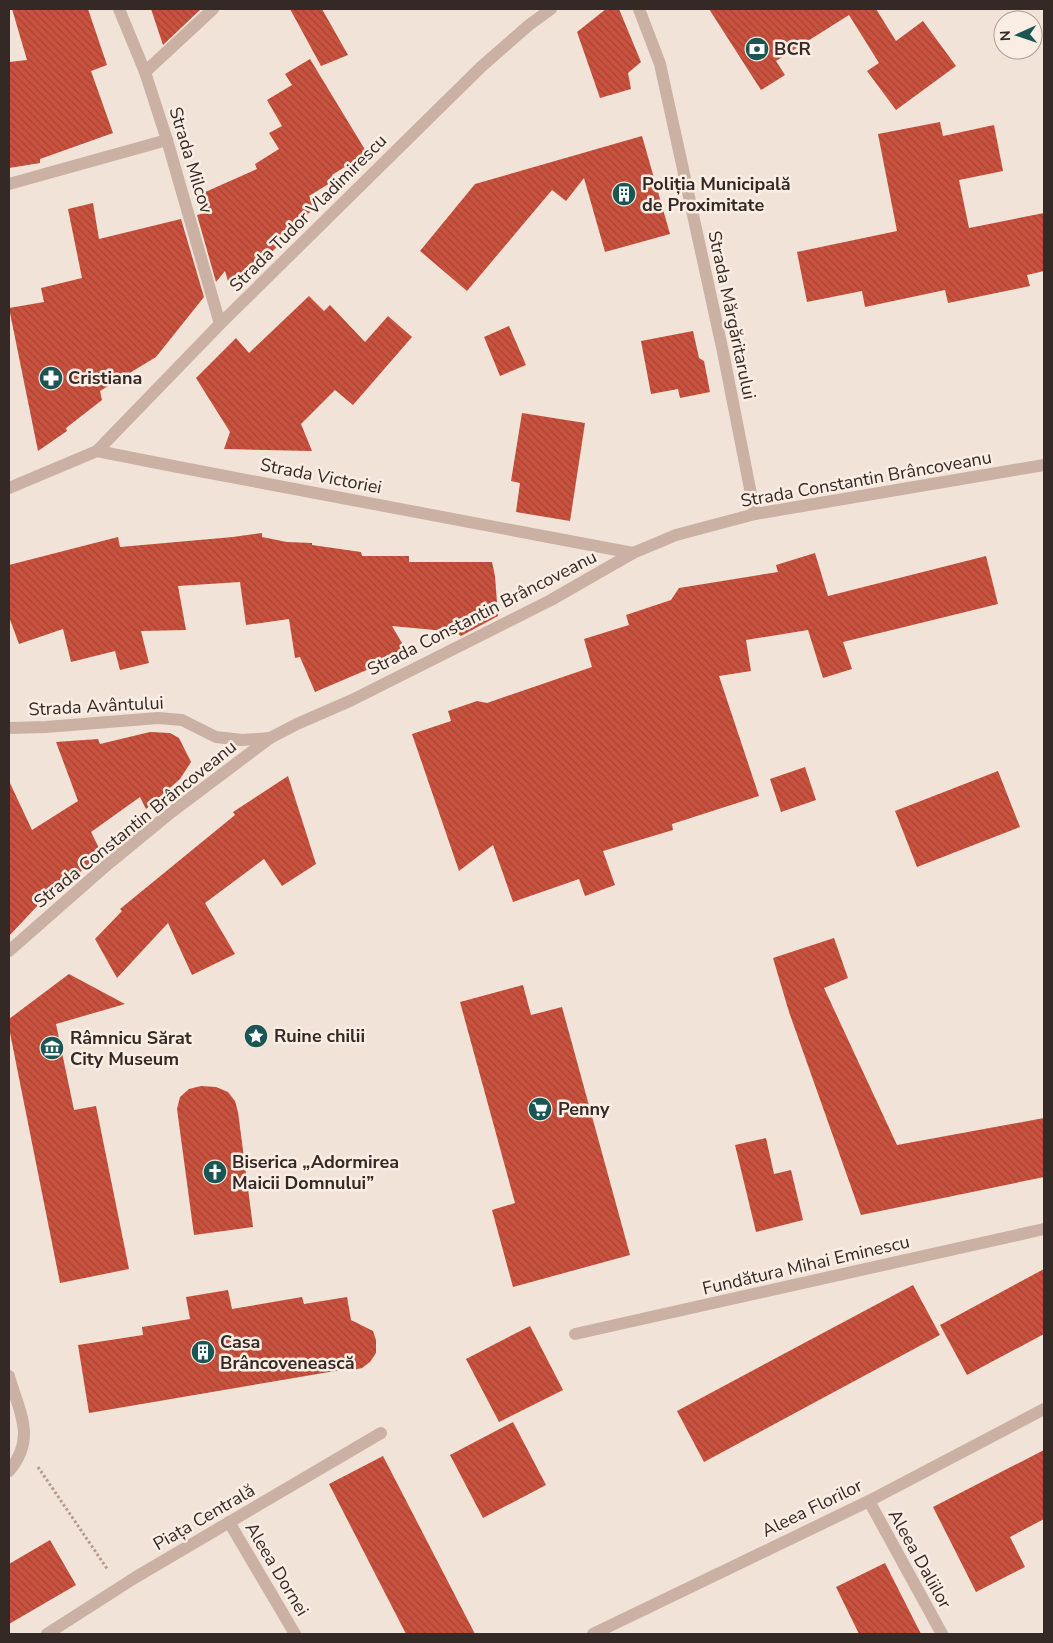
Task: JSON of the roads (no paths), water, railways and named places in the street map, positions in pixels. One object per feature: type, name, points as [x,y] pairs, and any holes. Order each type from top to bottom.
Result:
[{"type":"street","name":"Strada Milcov","points":[[119,9],[145,72],[167,140],[220,324]]},
{"type":"street","points":[[145,72],[213,9]]},
{"type":"street","name":"Strada Tudor Vladimirescu","points":[[97,450],[220,324],[481,66],[551,9]]},
{"type":"street","name":"Strada Mărgăritarului","points":[[639,9],[660,64],[723,352],[755,514]]},
{"type":"street","points":[[9,184],[167,140]]},
{"type":"street","points":[[9,488],[97,450]]},
{"type":"street","name":"Strada Victoriei","points":[[97,450],[634,553]]},
{"type":"street","name":"Strada Constantin Brâncoveanu","points":[[9,951],[168,814],[270,738],[352,700],[551,600],[634,553],[676,535],[755,514],[1044,465]]},
{"type":"street","name":"Strada Avântului","points":[[9,728],[158,718],[182,720],[216,737],[242,740],[270,738]]},
{"type":"street","name":"Fundătura Mihai Eminescu","points":[[575,1334],[1044,1229]]},
{"type":"street","points":[[9,1376],[25,1427],[24,1446],[9,1470]]},
{"type":"street","name":"Aleea Florilor","points":[[593,1634],[868,1501],[1044,1409]]},
{"type":"street","name":"Piața Centrală","points":[[47,1634],[229,1522],[381,1434]]},
{"type":"street","name":"Aleea Daliilor","points":[[868,1501],[942,1634]]},
{"type":"street","name":"Aleea Dornei","points":[[229,1522],[295,1634]]},
{"type":"place","name":"BCR","points":[[757,49]]},
{"type":"place","name":"Poliția Municipală de Proximitate","points":[[624,194]]},
{"type":"place","name":"Cristiana","points":[[51,378]]},
{"type":"place","name":"Ruine chilii","points":[[256,1036]]},
{"type":"place","name":"Râmnicu Sărat City Museum","points":[[52,1048]]},
{"type":"place","name":"Penny","points":[[540,1109]]},
{"type":"place","name":"Biserica „Adormirea Maicii Domnului”","points":[[215,1172]]},
{"type":"place","name":"Casa Brâncovenească","points":[[203,1352]]}]
